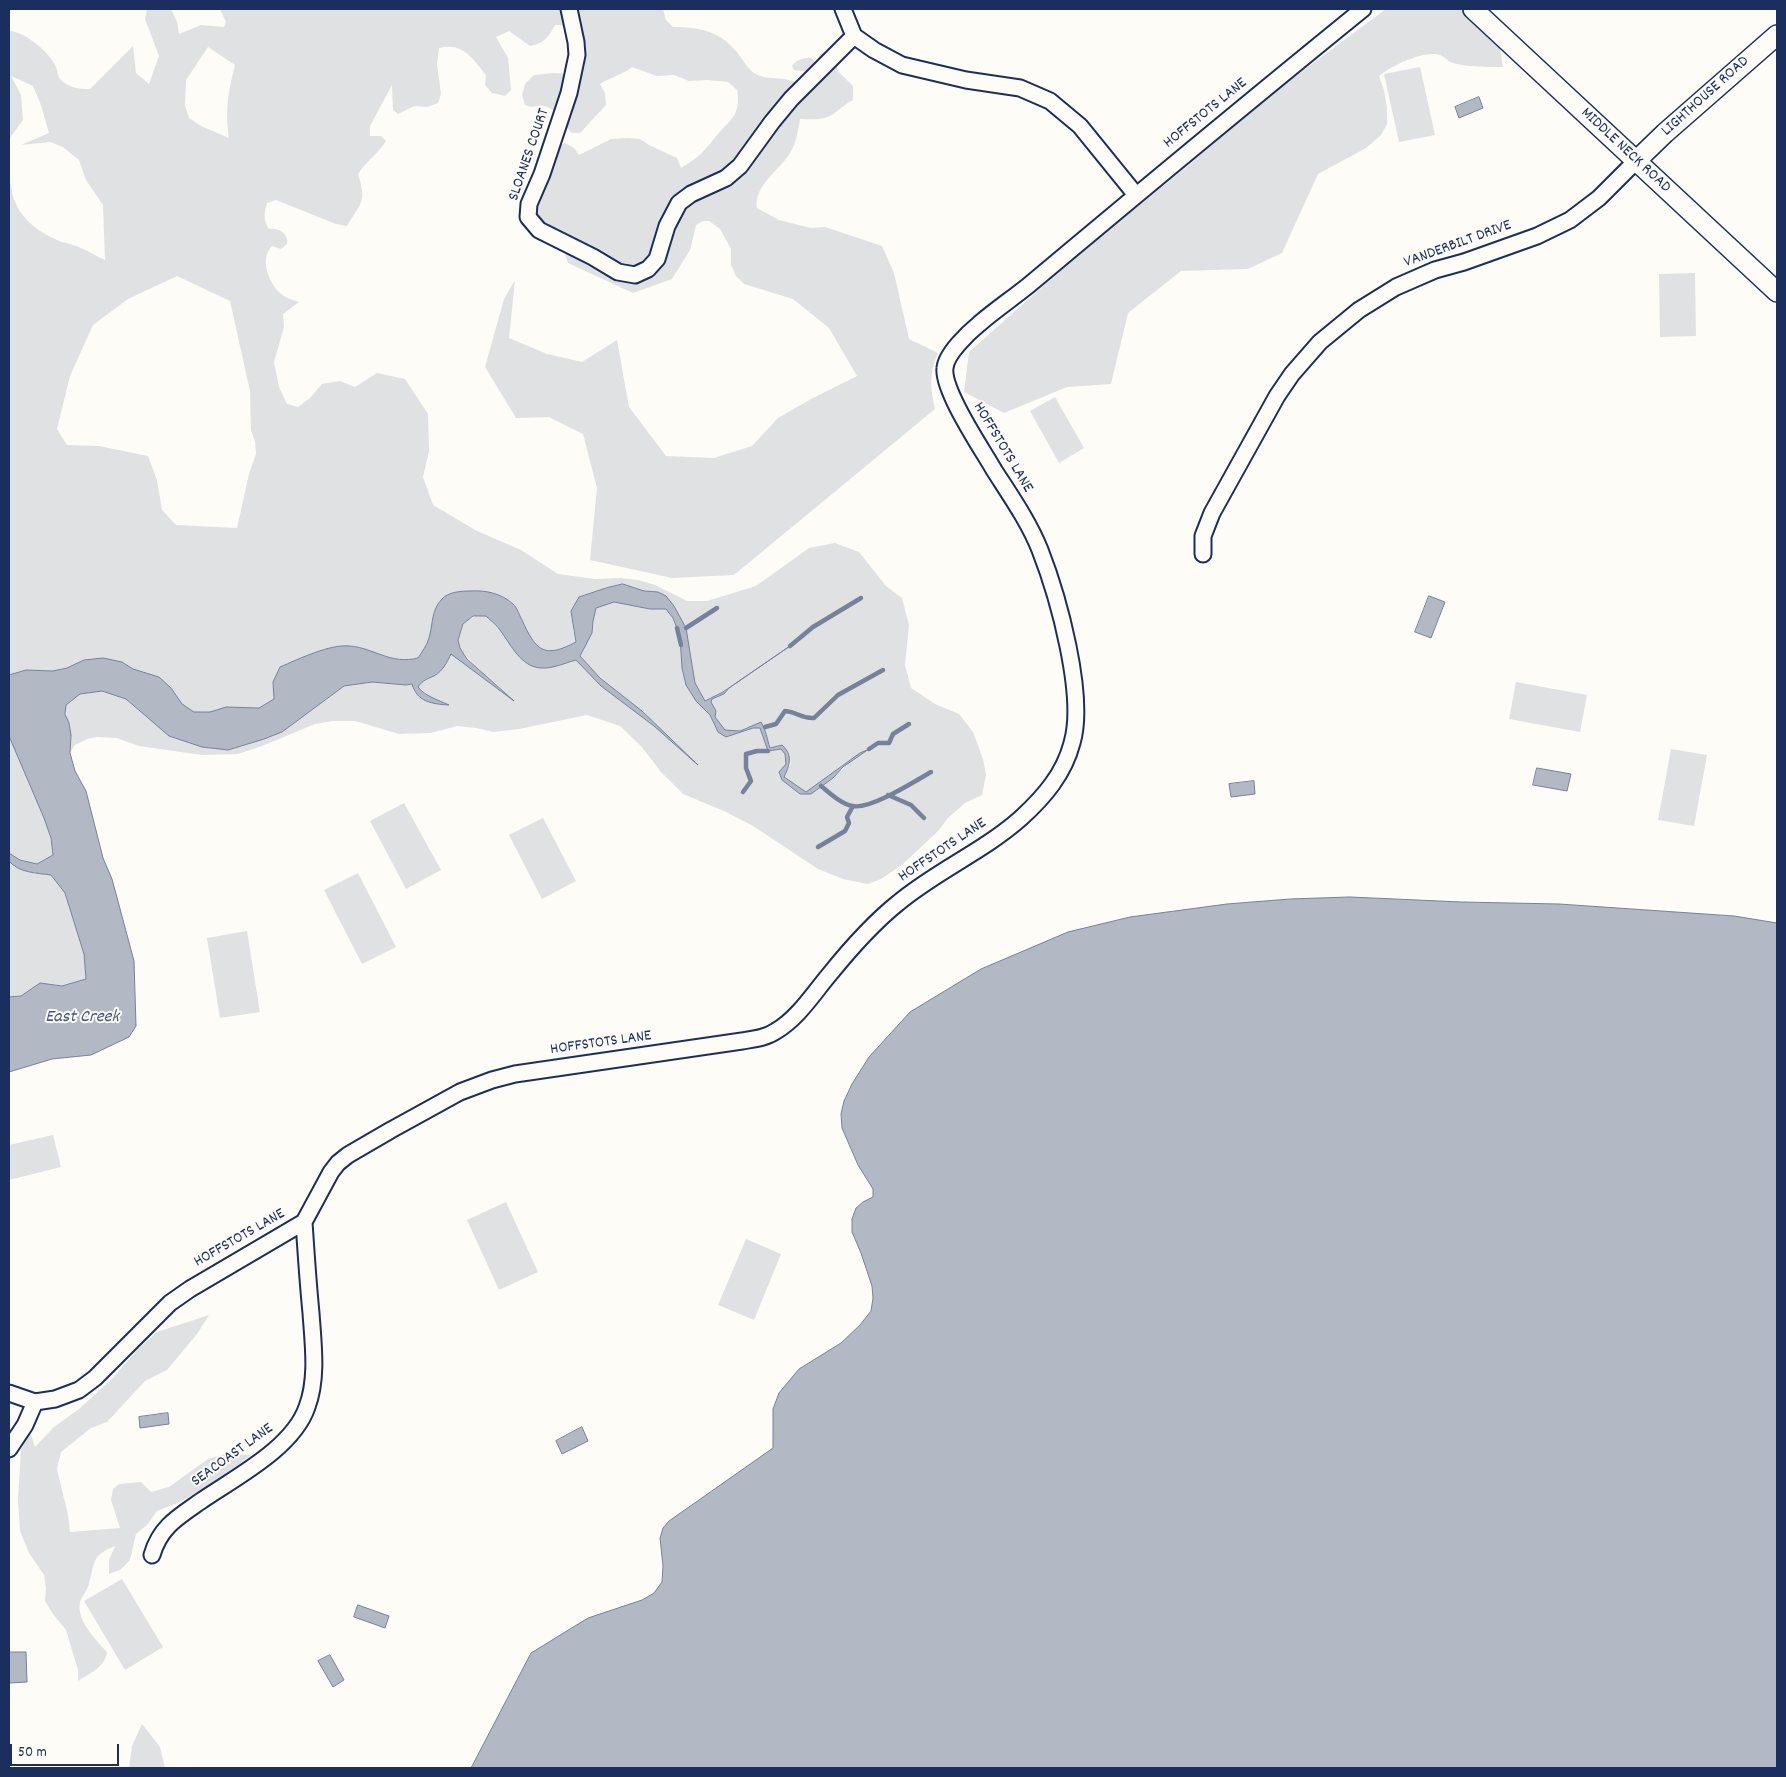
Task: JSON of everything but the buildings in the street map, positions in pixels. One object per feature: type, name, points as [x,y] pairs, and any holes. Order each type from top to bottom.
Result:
[{"type":"street","name":"SLOANES COURT","points":[[569,9],[577,55],[569,93],[542,174],[529,204],[528,217],[539,230],[593,257],[618,272],[635,275],[648,269],[656,259],[667,226],[679,203],[691,194],[726,178],[740,166],[772,122],[791,100],[854,36]]},
{"type":"street","points":[[843,9],[854,36],[874,50],[902,65],[966,80],[1020,88],[1050,101],[1080,126],[1136,194]]},
{"type":"street","name":"HOFFSTOTS LANE","points":[[9,1393],[35,1402],[55,1399],[79,1390],[95,1378],[170,1303],[190,1288],[304,1222],[331,1172],[338,1163],[391,1130],[460,1092],[515,1074],[742,1041],[763,1037],[776,1031],[796,1015],[848,952],[895,905],[1019,820],[1045,793],[1067,760],[1076,722],[1075,686],[1060,609],[1039,548],[1020,512],[959,412],[946,382],[944,368],[957,347],[978,325],[1363,9]]},
{"type":"street","name":"MIDDLE NECK ROAD","points":[[1473,9],[1777,292]]},
{"type":"street","name":"LIGHTHOUSE ROAD","points":[[1636,161],[1777,35]]},
{"type":"street","name":"VANDERBILT DRIVE","points":[[1203,554],[1203,536],[1212,513],[1277,396],[1292,374],[1320,342],[1359,310],[1396,287],[1435,270],[1464,262],[1537,236],[1570,220],[1599,198],[1636,161]]},
{"type":"street","name":"SEACOAST LANE","points":[[152,1556],[156,1542],[171,1522],[271,1453],[294,1431],[308,1406],[314,1354],[304,1222]]},
{"type":"street","points":[[9,1450],[25,1425],[35,1402]]},
{"type":"shaded area","points":[[147,9],[171,9],[177,22],[179,34],[201,25],[224,27],[226,22],[220,9],[663,9],[666,20],[673,27],[700,29],[723,39],[736,51],[751,71],[764,77],[795,82],[802,80],[810,72],[794,70],[792,66],[798,60],[811,58],[816,63],[820,54],[834,51],[837,70],[853,86],[853,100],[825,118],[800,119],[792,149],[786,159],[763,185],[757,200],[757,208],[779,220],[811,228],[825,227],[882,246],[894,273],[909,339],[938,353],[931,381],[935,409],[734,575],[672,578],[590,560],[597,488],[583,434],[549,417],[516,418],[485,367],[504,299],[515,280],[509,338],[547,354],[582,362],[617,340],[629,407],[666,456],[714,458],[752,446],[778,418],[857,376],[829,328],[793,299],[744,284],[736,276],[731,265],[731,249],[720,229],[709,221],[703,221],[696,225],[690,250],[672,279],[633,293],[568,263],[560,236],[551,226],[540,221],[534,211],[558,146],[565,143],[574,148],[579,155],[611,139],[640,139],[677,158],[681,168],[688,164],[705,149],[734,115],[738,105],[737,90],[728,82],[689,81],[674,75],[657,76],[632,67],[600,84],[605,93],[606,105],[580,133],[572,133],[552,110],[544,106],[531,107],[525,105],[522,95],[525,84],[534,75],[566,74],[580,69],[586,49],[583,39],[576,31],[565,26],[555,25],[545,39],[539,44],[530,46],[509,31],[496,37],[508,58],[511,90],[505,96],[492,93],[485,85],[486,75],[471,57],[461,49],[454,47],[439,48],[437,64],[441,94],[438,103],[427,107],[414,106],[398,114],[393,110],[392,85],[370,126],[370,136],[381,136],[386,141],[358,174],[362,191],[361,202],[347,226],[336,224],[276,200],[267,203],[265,216],[267,226],[269,229],[280,230],[285,234],[287,244],[281,249],[272,246],[268,251],[266,257],[267,271],[272,283],[280,293],[287,298],[299,302],[283,314],[284,327],[274,362],[279,387],[287,404],[298,407],[310,398],[322,384],[340,381],[355,387],[377,373],[405,379],[428,414],[429,451],[423,477],[433,505],[477,531],[521,550],[558,574],[595,579],[620,578],[638,580],[655,585],[687,601],[707,601],[756,586],[809,548],[835,543],[859,552],[886,586],[902,598],[909,625],[905,665],[911,688],[935,704],[959,714],[973,732],[983,759],[986,775],[982,795],[965,803],[902,865],[881,879],[868,884],[843,879],[818,869],[753,826],[724,811],[683,794],[661,772],[641,746],[620,726],[587,715],[519,729],[493,732],[457,726],[431,733],[399,734],[355,721],[333,721],[315,724],[238,754],[202,755],[139,746],[117,738],[97,737],[87,739],[75,745],[70,753],[71,732],[66,704],[80,694],[102,691],[126,699],[148,718],[228,750],[282,732],[344,686],[372,682],[412,684],[414,692],[430,696],[418,687],[423,681],[440,672],[447,663],[451,653],[509,697],[471,661],[459,646],[458,639],[465,622],[474,617],[486,616],[499,628],[507,640],[561,664],[576,660],[601,686],[655,726],[680,748],[642,711],[600,678],[580,656],[592,633],[596,608],[614,602],[650,609],[666,609],[673,618],[680,636],[682,668],[714,725],[726,737],[753,728],[760,728],[768,751],[781,749],[785,754],[786,764],[781,769],[782,780],[800,794],[816,790],[858,756],[806,792],[784,777],[791,763],[782,745],[770,748],[765,736],[765,727],[747,727],[740,731],[725,730],[715,717],[715,711],[711,702],[712,699],[724,695],[729,688],[770,660],[723,692],[705,701],[695,683],[686,628],[674,607],[658,592],[644,591],[623,584],[590,593],[573,629],[576,642],[549,651],[542,649],[532,639],[516,607],[504,597],[482,591],[451,593],[438,603],[428,641],[418,658],[408,660],[391,658],[359,647],[333,647],[280,667],[273,682],[274,699],[260,708],[226,707],[210,712],[194,712],[182,704],[171,688],[122,662],[84,660],[67,668],[53,671],[26,670],[9,675],[9,183],[21,213],[35,227],[52,238],[79,247],[105,260],[103,205],[86,180],[79,160],[63,147],[50,142],[21,145],[49,133],[33,86],[11,76],[21,95],[23,120],[9,139],[9,31],[29,38],[52,60],[58,75],[64,83],[78,88],[90,89],[133,46],[136,73],[149,84],[159,56],[145,19]],"holes":[[[208,47],[235,65],[228,101],[229,138],[201,126],[189,118],[185,105],[186,80]],[[177,276],[230,301],[250,391],[251,430],[256,454],[249,474],[237,528],[176,525],[162,510],[157,480],[148,456],[99,446],[67,445],[57,429],[70,376],[93,325],[128,299]]]},
{"type":"shaded area","points":[[1386,9],[1465,9],[1500,49],[1503,67],[1458,64],[1440,55],[1433,54],[1408,60],[1379,76],[1387,108],[1387,124],[1381,135],[1366,148],[1318,174],[1282,253],[1248,269],[1181,271],[1128,313],[1111,384],[1067,387],[1004,413],[964,392],[969,352],[1077,256],[1190,164],[1262,101]]},
{"type":"shaded area","points":[[1420,67],[1435,135],[1399,142],[1384,74]]},
{"type":"shaded area","points":[[1695,273],[1696,336],[1660,337],[1659,274]]},
{"type":"shaded area","points":[[1055,397],[1084,448],[1059,463],[1030,411]]},
{"type":"shaded area","points":[[1516,682],[1587,695],[1580,732],[1509,719]]},
{"type":"shaded area","points":[[9,736],[36,794],[51,839],[53,855],[37,864],[20,859],[9,853]]},
{"type":"shaded area","points":[[1671,749],[1707,755],[1694,826],[1658,820]]},
{"type":"shaded area","points":[[404,803],[441,870],[406,889],[370,821]]},
{"type":"shaded area","points":[[543,818],[576,881],[542,899],[509,835]]},
{"type":"shaded area","points":[[9,861],[23,870],[51,875],[65,893],[84,954],[86,979],[62,986],[40,983],[21,996],[9,997]]},
{"type":"shaded area","points":[[358,873],[396,947],[362,964],[324,890]]},
{"type":"shaded area","points":[[247,931],[260,1012],[220,1018],[207,938]]},
{"type":"shaded area","points":[[53,1135],[61,1167],[9,1180],[9,1145]]},
{"type":"shaded area","points":[[506,1202],[538,1272],[499,1290],[467,1220]]},
{"type":"shaded area","points":[[746,1239],[781,1254],[754,1320],[718,1305]]},
{"type":"shaded area","points":[[209,1315],[197,1334],[167,1370],[145,1381],[107,1422],[91,1428],[61,1452],[57,1469],[70,1532],[120,1528],[111,1500],[113,1489],[119,1484],[141,1482],[151,1492],[169,1487],[208,1459],[225,1454],[251,1455],[220,1479],[180,1502],[157,1511],[147,1525],[136,1534],[130,1560],[120,1570],[109,1574],[109,1560],[115,1546],[102,1553],[95,1560],[88,1587],[80,1602],[80,1609],[84,1623],[107,1652],[100,1666],[78,1681],[78,1670],[66,1630],[45,1601],[44,1575],[29,1553],[20,1531],[18,1499],[21,1450],[30,1432],[35,1447],[54,1427],[79,1409],[112,1379],[138,1349],[157,1332]]},
{"type":"shaded area","points":[[122,1579],[163,1647],[125,1670],[84,1601]]},
{"type":"shaded area","points":[[142,1724],[160,1747],[165,1768],[129,1768],[132,1746]]},
{"type":"water","points":[[1479,97],[1483,108],[1459,118],[1455,107]]},
{"type":"water","name":"East Creek","points":[[623,584],[644,591],[658,592],[666,596],[674,606],[686,628],[695,683],[705,701],[723,692],[790,646],[729,688],[724,694],[712,699],[711,702],[716,711],[715,717],[725,730],[740,731],[761,722],[770,748],[782,745],[788,753],[789,764],[784,777],[806,792],[860,753],[869,749],[843,767],[833,778],[811,794],[800,794],[782,780],[779,772],[786,764],[785,754],[781,749],[768,751],[760,728],[753,728],[726,737],[718,732],[710,715],[696,701],[686,685],[682,668],[680,636],[673,618],[666,609],[650,609],[614,602],[596,608],[592,633],[580,656],[600,678],[642,711],[698,765],[654,726],[601,686],[576,660],[554,667],[534,667],[517,654],[499,628],[486,616],[473,616],[463,624],[458,640],[460,648],[467,659],[514,701],[451,654],[440,672],[423,681],[418,687],[428,695],[449,705],[426,701],[418,695],[412,684],[372,682],[344,686],[282,732],[228,750],[202,747],[169,736],[126,699],[102,691],[80,694],[66,705],[65,714],[71,735],[70,753],[75,771],[86,791],[103,858],[112,879],[134,961],[136,1026],[129,1037],[91,1055],[52,1059],[9,1072],[9,997],[21,996],[40,983],[62,986],[86,979],[84,954],[65,893],[51,875],[23,870],[9,861],[9,853],[20,860],[37,864],[53,855],[51,838],[44,818],[9,736],[9,675],[26,670],[53,671],[67,668],[84,660],[103,658],[122,662],[133,669],[159,677],[171,688],[182,704],[194,712],[210,712],[226,707],[259,708],[274,699],[273,682],[280,667],[333,647],[359,647],[391,658],[408,660],[418,658],[428,641],[438,603],[451,593],[481,591],[503,597],[516,607],[527,631],[537,645],[549,651],[576,642],[571,611],[579,597]]},
{"type":"water","points":[[1429,596],[1445,602],[1431,638],[1415,632]]},
{"type":"water","points":[[1537,768],[1571,774],[1567,791],[1533,785]]},
{"type":"water","points":[[1254,781],[1255,794],[1231,797],[1229,784]]},
{"type":"water","points":[[1350,897],[1559,904],[1734,916],[1777,923],[1777,1768],[471,1768],[531,1653],[588,1618],[642,1600],[654,1593],[662,1582],[663,1566],[660,1538],[663,1528],[669,1521],[773,1448],[773,1409],[779,1393],[799,1369],[841,1343],[860,1325],[871,1311],[872,1286],[852,1232],[852,1219],[856,1208],[873,1197],[873,1189],[858,1165],[842,1128],[841,1114],[844,1101],[852,1084],[869,1057],[910,1012],[981,969],[1068,932],[1130,917],[1227,904]]},
{"type":"water","points":[[168,1413],[169,1424],[140,1428],[139,1417]]},
{"type":"water","points":[[582,1427],[588,1441],[562,1454],[556,1441]]},
{"type":"water","points":[[358,1605],[389,1616],[385,1628],[354,1617]]},
{"type":"water","points":[[9,1652],[26,1652],[27,1682],[10,1683]]},
{"type":"water","points":[[330,1655],[344,1680],[333,1687],[318,1661]]},
{"type":"waterway","points":[[790,646],[813,627],[861,598]]},
{"type":"waterway","points":[[686,628],[717,608]]},
{"type":"waterway","points":[[677,628],[681,645]]},
{"type":"waterway","points":[[765,727],[776,724],[785,711],[814,718],[838,695],[883,670]]},
{"type":"waterway","points":[[869,749],[878,743],[889,743],[893,734],[909,724]]},
{"type":"waterway","points":[[743,792],[751,781],[746,768],[746,754],[768,751]]},
{"type":"waterway","points":[[821,786],[844,803],[861,806],[892,794],[931,772]]},
{"type":"waterway","points":[[888,795],[911,805],[924,818]]},
{"type":"waterway","points":[[818,847],[845,831],[849,823],[847,817],[853,806]]}]
